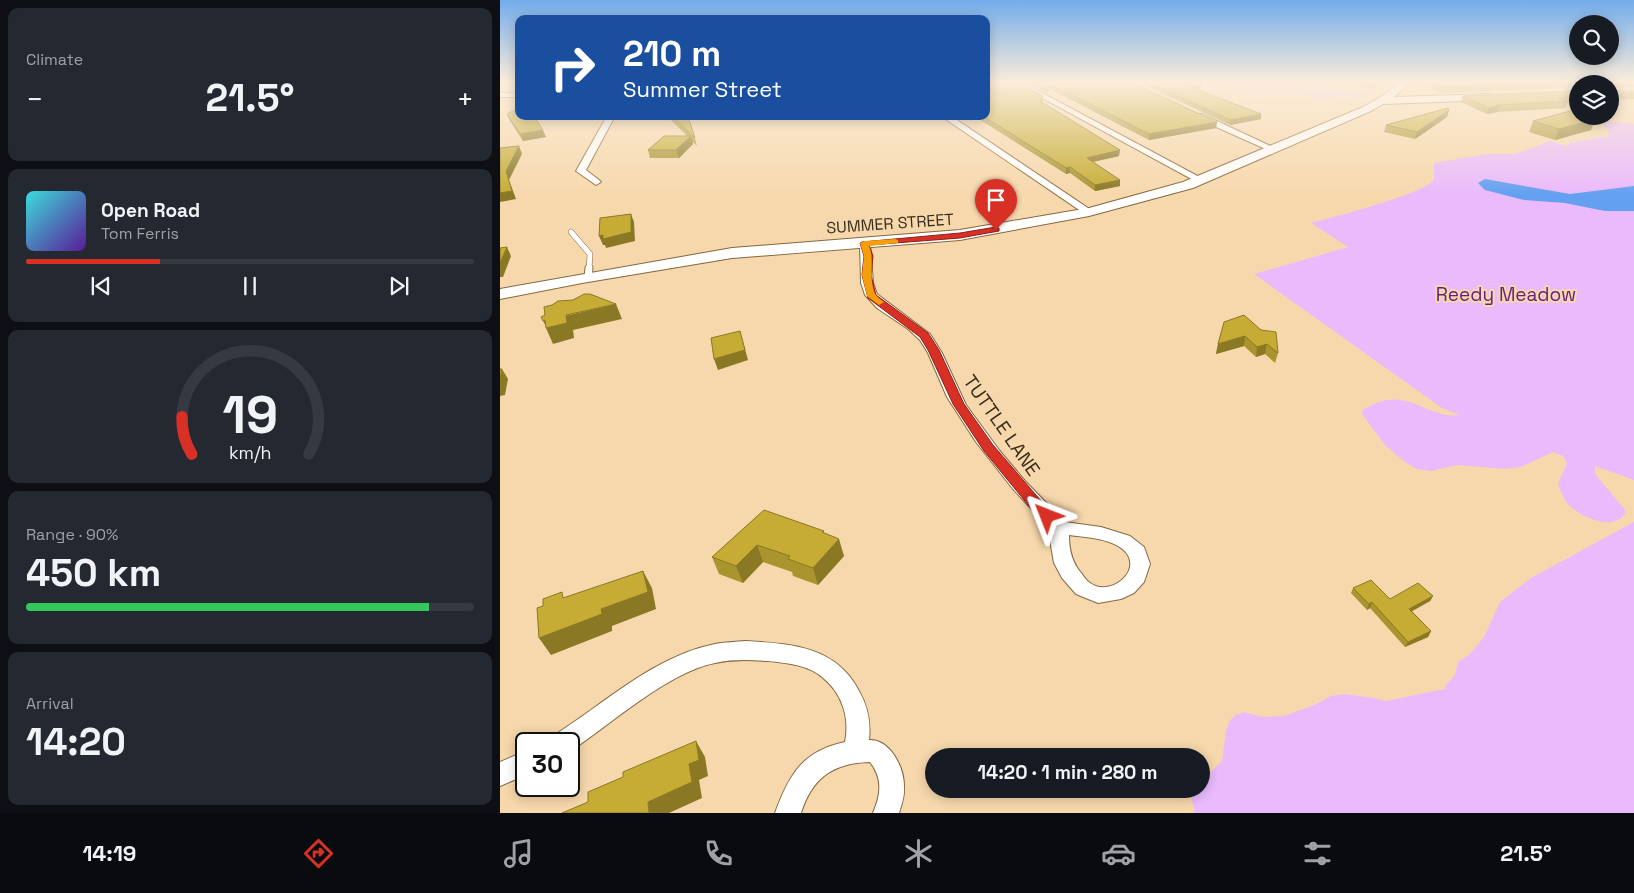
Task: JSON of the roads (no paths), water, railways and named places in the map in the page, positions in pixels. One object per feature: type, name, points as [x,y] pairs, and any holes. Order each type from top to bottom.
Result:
[{"type":"main road","name":"SUMMER STREET","points":[[500,294],[732,253],[977,233],[1089,212],[1142,199],[1200,180],[1341,119]]},
{"type":"street","points":[[1085,119],[1200,180]]},
{"type":"street","points":[[1206,119],[1273,149]]},
{"type":"street","points":[[596,182],[582,170],[582,167],[609,120]]},
{"type":"street","points":[[951,120],[1089,212]]},
{"type":"street","name":"TUTTLE LANE","points":[[865,243],[869,256],[866,275],[872,296],[924,336],[934,350],[959,404],[989,448],[1034,503],[1060,528]]},
{"type":"street","points":[[1060,528],[1105,534],[1126,542],[1138,553],[1140,567],[1135,580],[1123,592],[1105,595],[1086,592],[1074,582],[1065,566],[1059,537],[1060,528]]},
{"type":"street","points":[[580,732],[611,711],[640,687],[669,669],[697,657],[729,651],[761,650],[813,660],[833,672],[850,693],[858,713],[860,734],[856,750]]},
{"type":"street","points":[[788,813],[797,788],[818,765],[840,753],[856,750],[875,751],[886,762],[893,781],[892,800],[886,813]]},
{"type":"street","points":[[500,774],[515,768]]},
{"type":"lane","points":[[571,232],[590,254],[588,277]]},
{"type":"water","points":[[1485,179],[1570,194],[1634,186],[1634,211],[1605,211],[1565,203],[1524,200],[1485,190],[1478,183]]},
{"type":"park label","name":"Reedy Meadow","points":[[1506,294]]}]
